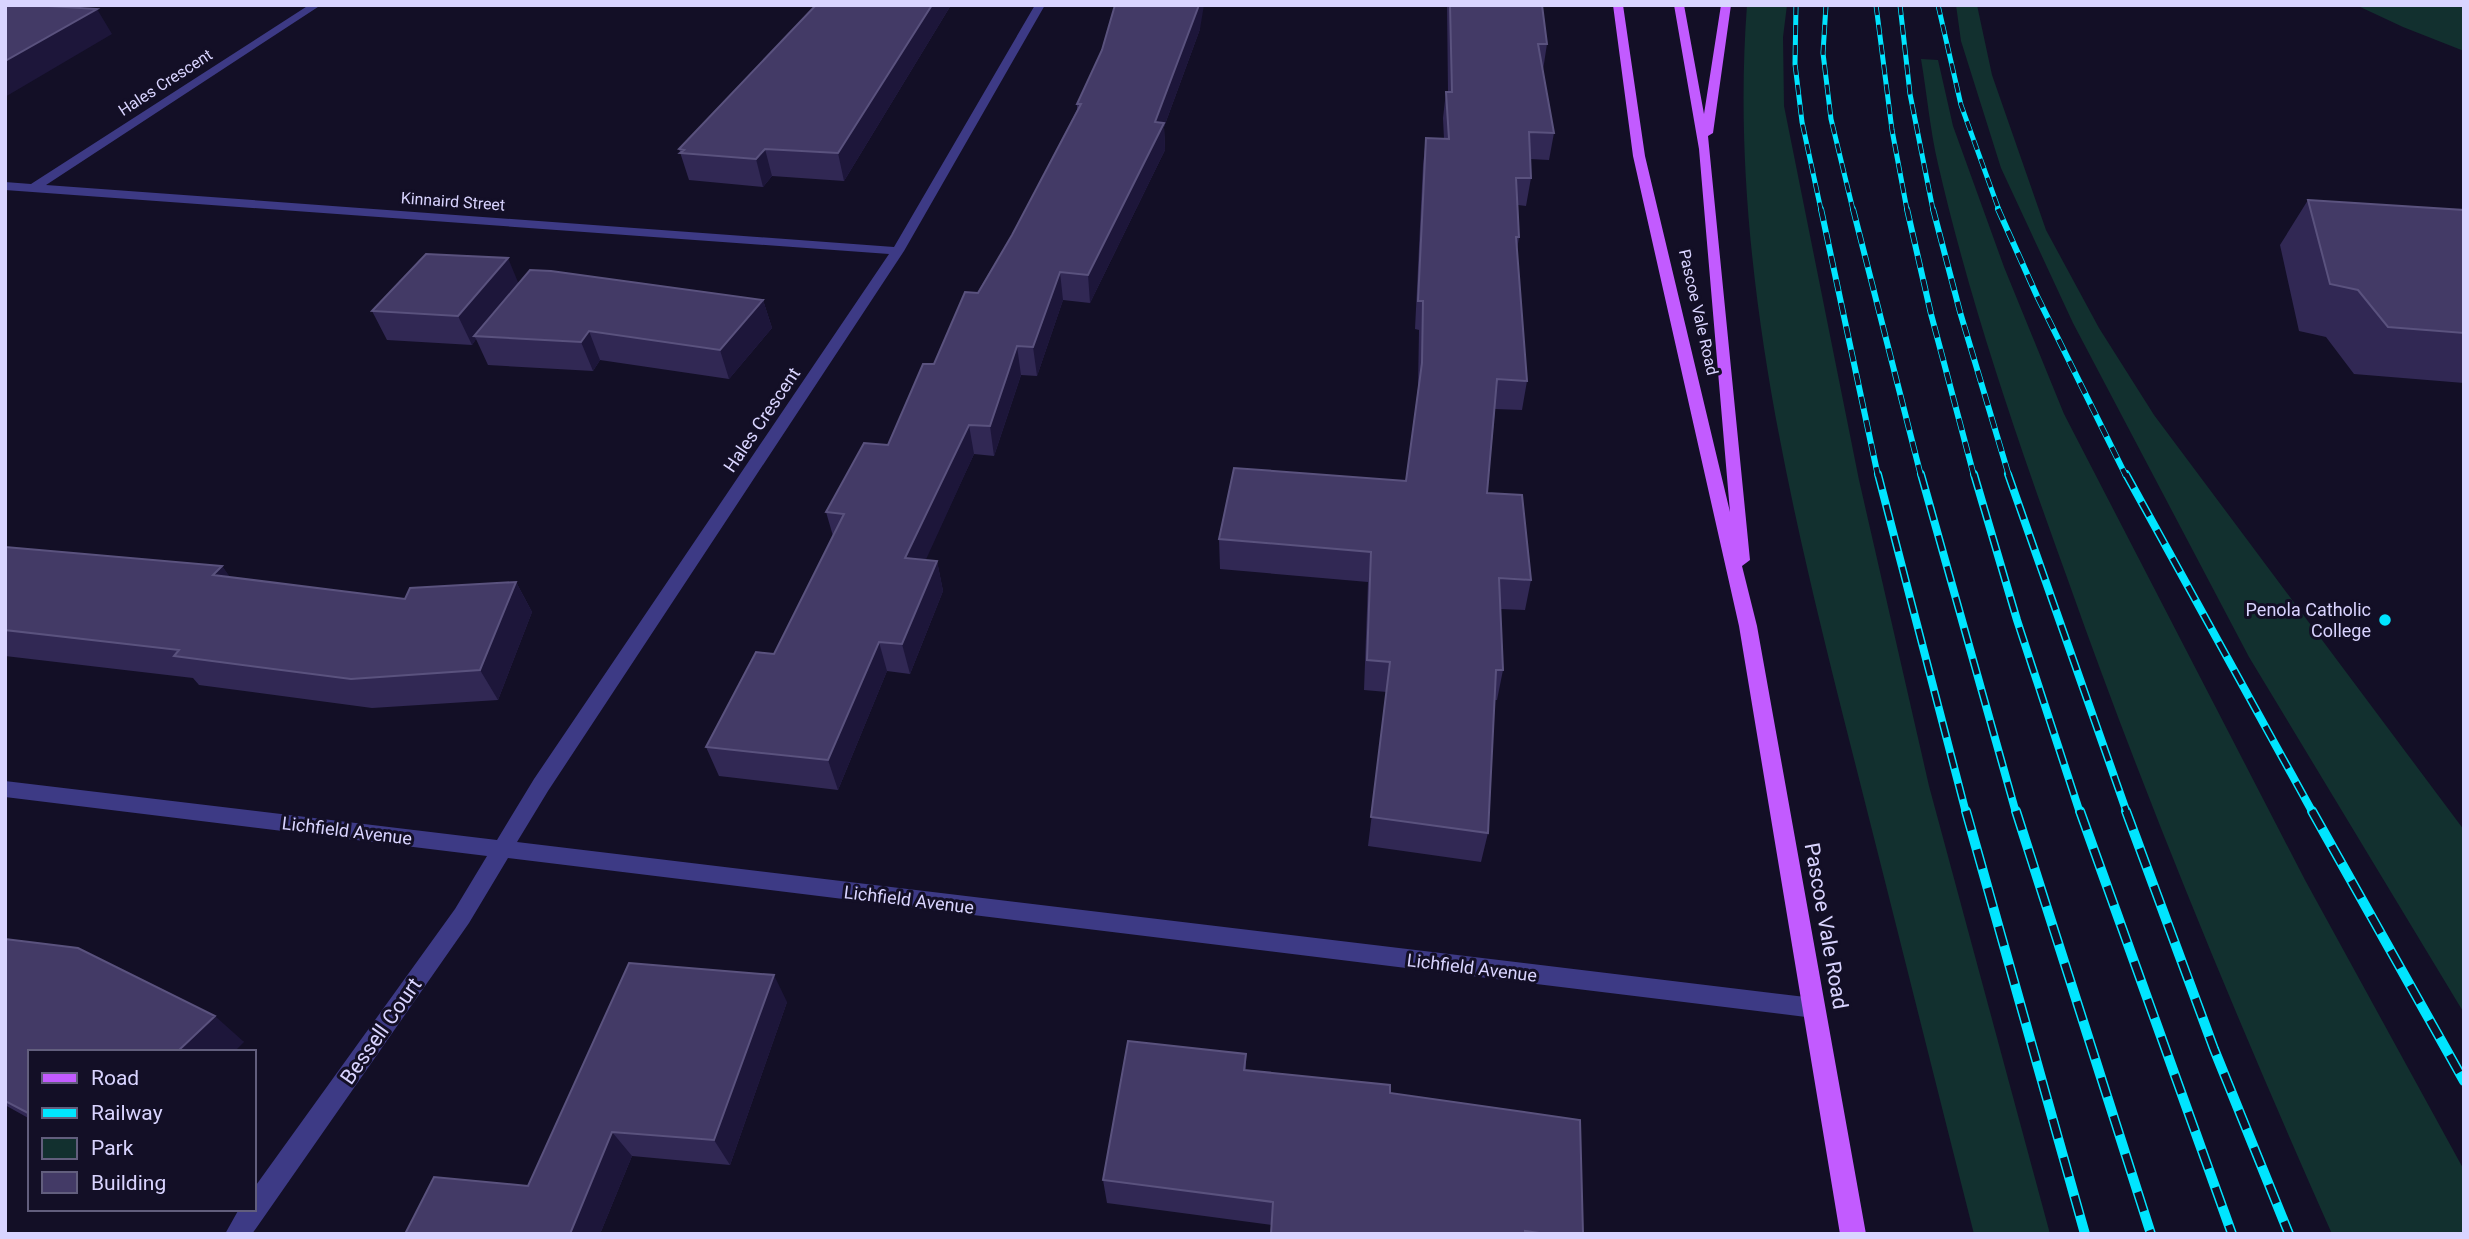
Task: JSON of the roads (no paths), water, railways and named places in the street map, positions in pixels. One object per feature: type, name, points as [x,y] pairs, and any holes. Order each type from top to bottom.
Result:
[{"type":"main road","name":"Pascoe Vale Road","points":[[1618,5],[1639,156],[1748,626],[1853,1234]]},
{"type":"main road","name":"Pascoe Vale Road","points":[[1679,5],[1705,149],[1748,626]]},
{"type":"main road","points":[[1705,149],[1726,5]]},
{"type":"street","name":"Hales Crescent","points":[[34,188],[316,5]]},
{"type":"street","name":"Hales Crescent","points":[[503,849],[541,785],[898,251],[1040,5]]},
{"type":"street","name":"Kinnaird Street","points":[[5,186],[898,251]]},
{"type":"street","name":"Lichfield Avenue","points":[[5,789],[1814,1008]]},
{"type":"street","name":"Bessell Court","points":[[256,1206],[462,916],[503,849]]},
{"type":"street","name":"Bessell Court","points":[[237,1234],[253,1211]]},
{"type":"railway","points":[[1796,5],[1795,64],[1802,122],[1821,210]]},
{"type":"railway","points":[[1826,5],[1823,53],[1831,119],[1853,210]]},
{"type":"railway","points":[[1876,5],[1892,130],[1907,210]]},
{"type":"railway","points":[[1900,5],[1910,94],[1933,210]]},
{"type":"railway","points":[[1938,5],[1961,105],[1999,210]]},
{"type":"railway","points":[[1821,209],[1878,476]]},
{"type":"railway","points":[[1853,209],[1921,476]]},
{"type":"railway","points":[[1907,209],[1931,314],[1974,476]]},
{"type":"railway","points":[[1933,209],[1960,312],[2009,476]]},
{"type":"railway","points":[[1998,209],[2037,296],[2126,476]]},
{"type":"railway","points":[[1878,474],[1966,813]]},
{"type":"railway","points":[[1921,474],[2016,813]]},
{"type":"railway","points":[[1974,474],[2017,620],[2080,813]]},
{"type":"railway","points":[[2008,474],[2127,813]]},
{"type":"railway","points":[[2126,474],[2313,813]]},
{"type":"railway","points":[[1966,811],[2085,1234]]},
{"type":"railway","points":[[2016,811],[2151,1234]]},
{"type":"railway","points":[[2080,811],[2232,1234]]},
{"type":"railway","points":[[2126,811],[2214,1049],[2289,1234]]},
{"type":"railway","points":[[2312,811],[2464,1081]]},
{"type":"place","name":"Penola Catholic College","points":[[2385,620]]}]
